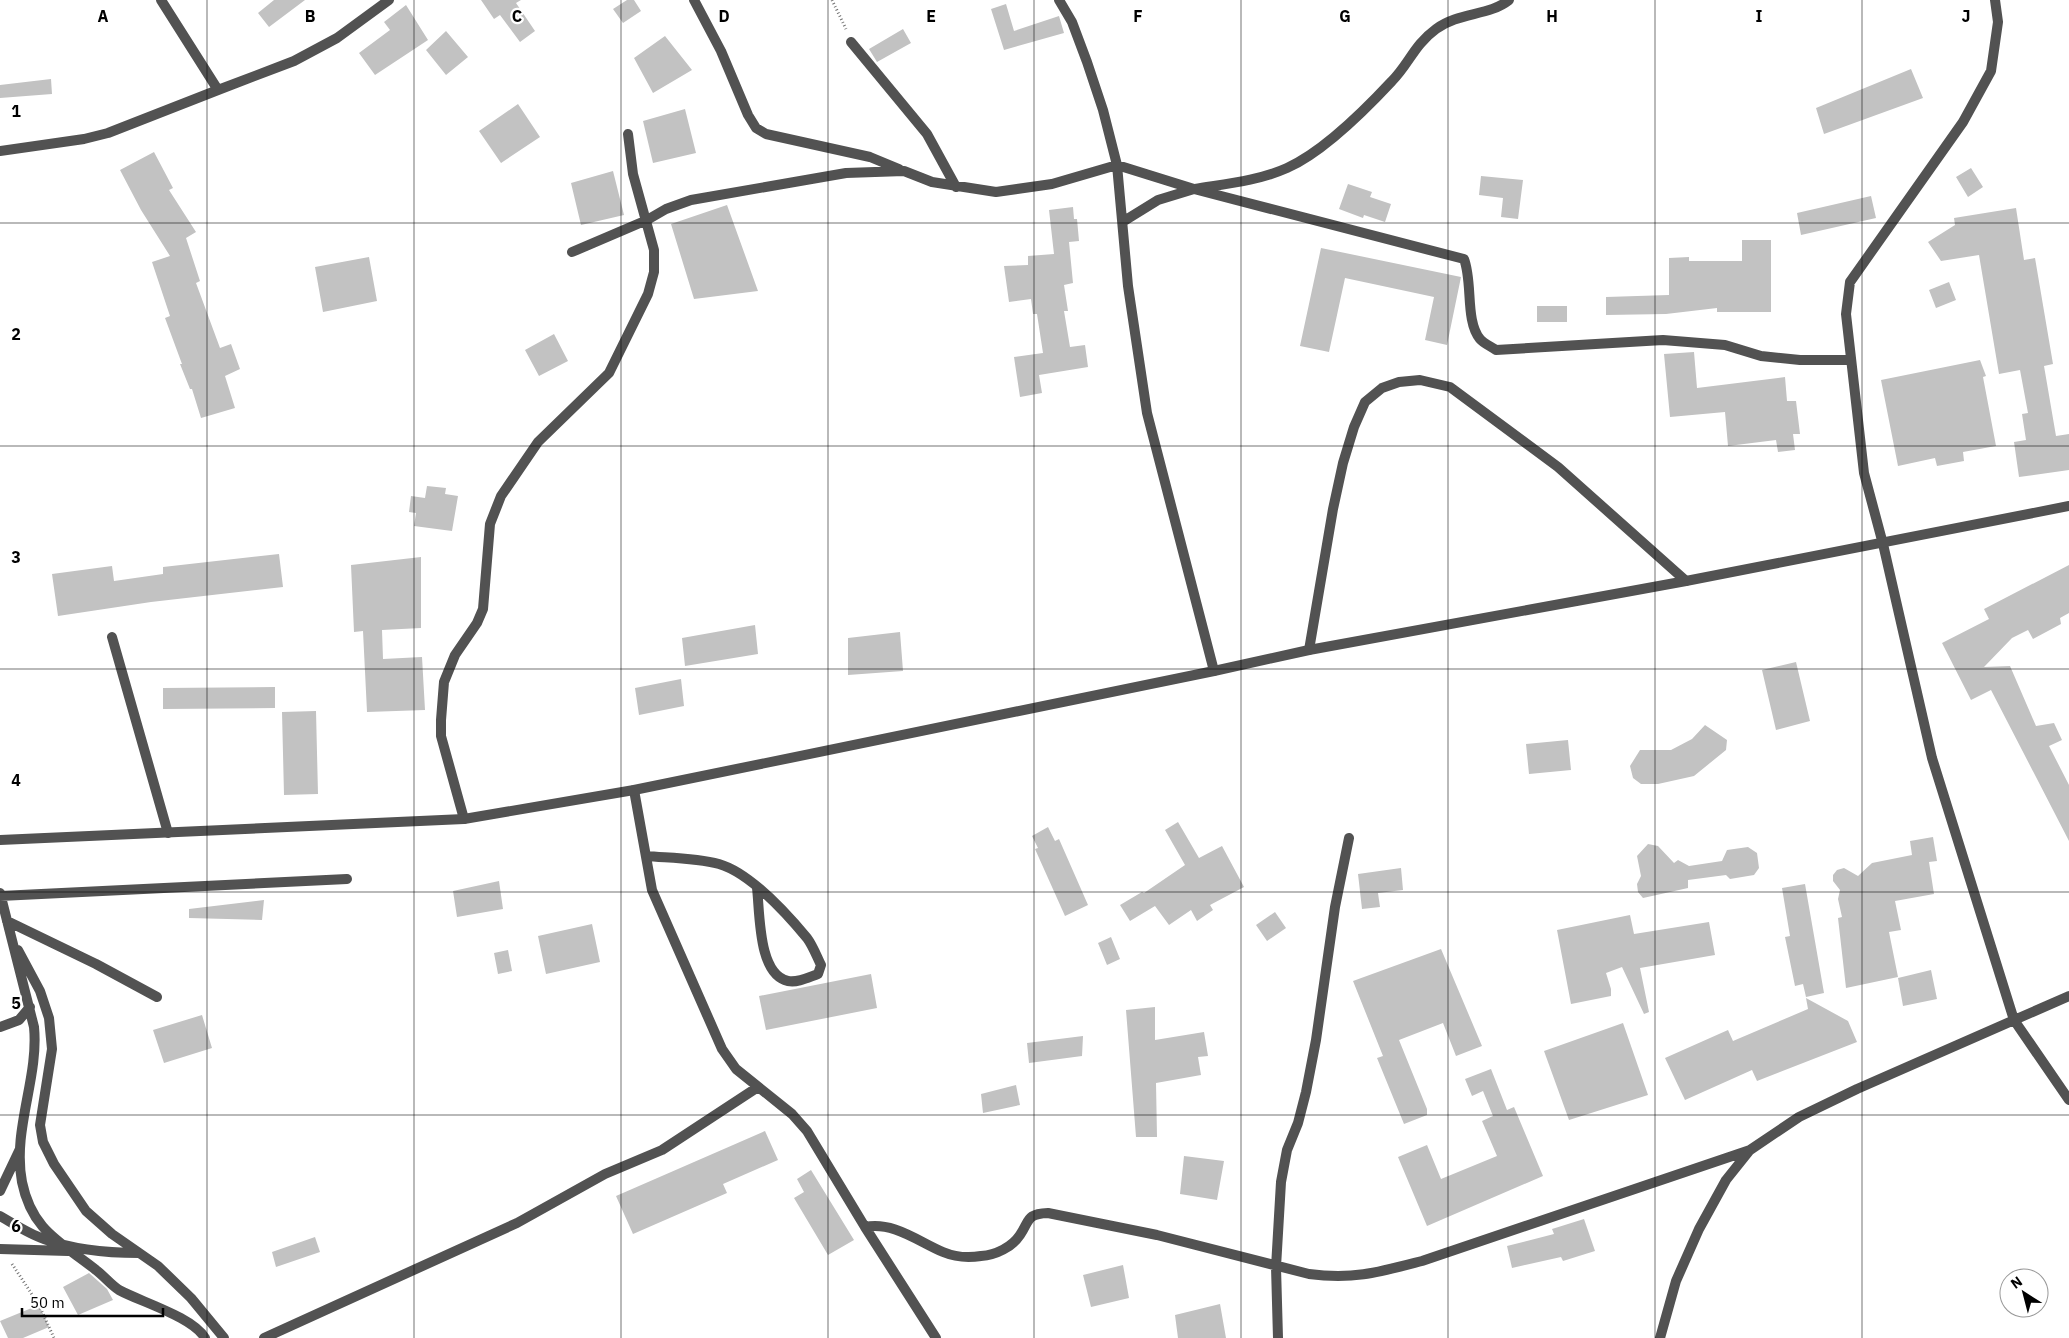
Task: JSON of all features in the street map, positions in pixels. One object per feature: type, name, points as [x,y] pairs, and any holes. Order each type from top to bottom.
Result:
[{"type":"street","points":[[161,0],[218,90]]},
{"type":"street","points":[[0,151],[84,139],[108,133],[294,61],[337,38],[389,0]]},
{"type":"street","points":[[694,0],[721,51],[748,115],[756,128],[766,134],[870,157],[932,182],[996,192],[1052,184],[1117,165],[1194,189],[1464,259],[1468,270],[1473,321],[1480,339],[1496,350],[1663,340],[1725,346],[1760,356],[1800,360],[1851,360]]},
{"type":"street","points":[[1059,0],[1072,22],[1087,62],[1103,110],[1117,165],[1124,221],[1128,286],[1147,413],[1214,671]]},
{"type":"street","points":[[1124,221],[1158,200],[1194,189],[1254,178],[1287,168],[1312,153],[1374,100],[1398,75],[1409,56],[1422,41],[1437,28],[1459,17],[1485,12],[1509,0]]},
{"type":"street","points":[[1995,0],[1998,22],[1992,70],[1963,122],[1850,282],[1846,314],[1864,473],[1883,544],[1932,758],[2014,1020],[2069,1100]]},
{"type":"street","points":[[851,42],[927,134],[956,187]]},
{"type":"street","points":[[464,819],[441,736],[444,682],[455,655],[477,623],[483,608],[490,524],[501,496],[538,442],[609,372],[648,294],[654,272],[654,250],[633,174],[628,134]]},
{"type":"street","points":[[572,252],[647,220],[666,209],[691,200],[846,173],[904,171]]},
{"type":"street","points":[[1309,650],[1333,509],[1343,463],[1354,426],[1366,402],[1382,388],[1399,382],[1420,380],[1450,387],[1558,467],[1686,581]]},
{"type":"street","points":[[0,840],[464,819],[634,790],[1309,650],[1883,544],[2069,506]]},
{"type":"street","points":[[112,637],[168,832]]},
{"type":"street","points":[[634,790],[652,890],[722,1049],[736,1069],[792,1114],[807,1131],[865,1227],[936,1338]]},
{"type":"street","points":[[1278,1338],[1276,1267],[1281,1182],[1287,1150],[1298,1123],[1310,1075],[1335,908],[1349,838]]},
{"type":"street","points":[[646,856],[720,865],[744,877],[757,888],[808,940],[821,965],[818,974],[805,979],[789,981],[774,974],[766,958],[762,939],[757,888]]},
{"type":"street","points":[[204,1338],[188,1322],[118,1289],[96,1269],[65,1248],[38,1222],[26,1200],[22,1180],[21,1147],[36,1047],[30,1007],[0,895],[347,879]]},
{"type":"street","points":[[7,921],[96,964],[158,997]]},
{"type":"street","points":[[11,938],[40,990],[49,1018],[52,1049],[49,1078],[40,1125],[43,1142],[54,1164],[86,1210],[112,1234],[158,1266],[203,1311],[224,1338]]},
{"type":"street","points":[[865,1227],[874,1225],[886,1227],[919,1239],[945,1253],[962,1257],[981,1256],[1005,1249],[1021,1234],[1025,1223],[1031,1217],[1048,1213],[1157,1235],[1309,1274],[1334,1277],[1370,1275],[1422,1261],[1750,1150],[1799,1117],[1857,1089],[2069,996]]},
{"type":"street","points":[[0,1027],[19,1020],[30,1007]]},
{"type":"street","points":[[264,1338],[517,1223],[605,1174],[662,1150],[758,1087]]},
{"type":"street","points":[[0,1191],[21,1147]]},
{"type":"street","points":[[1660,1338],[1676,1281],[1700,1229],[1726,1180],[1750,1150]]},
{"type":"street","points":[[0,1216],[65,1248]]},
{"type":"street","points":[[1,1249],[65,1248],[140,1253]]},
{"type":"path","points":[[832,0],[851,42]]},
{"type":"path","points":[[1,1249],[39,1305],[54,1338]]},
{"type":"building","points":[[274,0],[305,0],[269,27],[258,13]]},
{"type":"building","points":[[481,0],[521,0],[516,3],[535,31],[520,42],[500,15],[494,19]]},
{"type":"building","points":[[627,0],[634,0],[641,11],[623,23],[613,9]]},
{"type":"building","points":[[1006,4],[1014,31],[1059,16],[1064,33],[1004,50],[991,9]]},
{"type":"building","points":[[406,5],[428,40],[375,75],[359,53],[390,30],[384,22]]},
{"type":"building","points":[[903,29],[911,43],[877,62],[869,49]]},
{"type":"building","points":[[446,31],[468,57],[446,75],[426,50]]},
{"type":"building","points":[[665,36],[692,70],[653,93],[634,58]]},
{"type":"building","points":[[1911,69],[1923,98],[1824,134],[1816,108]]},
{"type":"building","points":[[51,79],[52,94],[0,98],[0,85]]},
{"type":"building","points":[[518,104],[540,137],[501,163],[479,131]]},
{"type":"building","points":[[685,109],[696,153],[653,163],[643,121]]},
{"type":"building","points":[[154,152],[173,188],[169,190],[196,232],[186,238],[200,281],[196,283],[220,348],[231,344],[240,369],[225,376],[235,408],[201,418],[165,318],[170,316],[152,262],[170,256],[141,210],[120,170]]},
{"type":"building","points":[[1971,168],[1983,187],[1968,197],[1956,177]]},
{"type":"building","points":[[613,171],[624,215],[581,225],[571,183]]},
{"type":"building","points":[[1481,176],[1523,180],[1518,219],[1501,217],[1503,198],[1479,195]]},
{"type":"building","points":[[1348,184],[1372,192],[1370,197],[1391,204],[1385,222],[1364,215],[1363,218],[1339,209]]},
{"type":"building","points":[[1871,196],[1876,218],[1801,235],[1797,213]]},
{"type":"building","points":[[727,205],[758,291],[694,299],[671,224]]},
{"type":"building","points":[[1073,207],[1074,219],[1077,219],[1079,241],[1069,242],[1073,283],[1064,285],[1068,311],[1064,311],[1070,347],[1085,345],[1088,367],[1039,375],[1042,393],[1020,397],[1014,357],[1043,353],[1037,314],[1033,314],[1031,299],[1009,302],[1004,266],[1028,265],[1028,256],[1054,254],[1049,210]]},
{"type":"building","points":[[2016,208],[2024,260],[2035,258],[2053,364],[2044,366],[2056,436],[2069,434],[2069,470],[2019,477],[2014,442],[2026,440],[2022,414],[2028,413],[2020,370],[1999,374],[1979,255],[1941,261],[1928,242],[1955,225],[1954,218]]},
{"type":"building","points":[[1742,240],[1771,240],[1771,312],[1717,312],[1717,308],[1666,314],[1606,315],[1606,297],[1669,295],[1669,258],[1689,257],[1689,261],[1742,261]]},
{"type":"building","points":[[1321,248],[1461,277],[1447,345],[1425,340],[1434,297],[1345,278],[1329,352],[1300,346]]},
{"type":"building","points":[[369,257],[377,301],[323,312],[315,267]]},
{"type":"building","points":[[1949,282],[1956,300],[1936,308],[1929,290]]},
{"type":"building","points":[[1537,306],[1567,306],[1567,322],[1537,322]]},
{"type":"building","points":[[554,334],[568,361],[539,376],[525,350]]},
{"type":"building","points":[[1694,352],[1697,388],[1785,377],[1787,401],[1796,401],[1800,434],[1793,434],[1795,450],[1778,452],[1776,440],[1728,446],[1725,412],[1670,417],[1664,354]]},
{"type":"building","points":[[1980,360],[1986,376],[1983,377],[1996,446],[1963,452],[1964,461],[1937,466],[1935,458],[1898,466],[1881,380]]},
{"type":"building","points":[[427,486],[446,488],[445,494],[458,496],[452,531],[414,526],[416,513],[409,512],[411,496],[425,498]]},
{"type":"building","points":[[279,554],[283,587],[151,602],[58,616],[52,574],[112,566],[114,581],[163,574],[163,567]]},
{"type":"building","points":[[421,557],[421,628],[382,630],[383,659],[422,657],[425,710],[367,712],[363,631],[354,632],[351,565]]},
{"type":"building","points":[[2069,565],[2069,613],[2060,618],[2061,624],[2033,639],[2028,630],[2012,638],[1984,667],[2010,666],[2036,726],[2054,723],[2062,740],[2049,746],[2069,785],[2069,841],[1991,690],[1971,700],[1942,643],[1989,619],[1984,609]]},
{"type":"building","points":[[755,625],[758,654],[685,666],[682,638]]},
{"type":"building","points":[[900,632],[903,671],[848,675],[848,638]]},
{"type":"building","points":[[1796,662],[1810,721],[1776,730],[1762,670]]},
{"type":"building","points":[[681,679],[684,706],[639,715],[635,688]]},
{"type":"building","points":[[275,687],[275,708],[163,709],[163,688]]},
{"type":"building","points":[[316,711],[318,794],[284,795],[282,712]]},
{"type":"building","points":[[1705,725],[1727,740],[1726,750],[1694,776],[1658,784],[1641,784],[1633,778],[1630,766],[1640,750],[1671,750],[1692,739]]},
{"type":"building","points":[[1568,740],[1571,770],[1529,774],[1526,744]]},
{"type":"building","points":[[1178,822],[1199,858],[1222,846],[1244,887],[1210,905],[1213,910],[1197,921],[1191,910],[1169,925],[1155,906],[1130,921],[1120,905],[1142,892],[1144,893],[1185,865],[1165,830]]},
{"type":"building","points":[[1048,827],[1055,841],[1059,839],[1088,905],[1065,916],[1035,849],[1038,848],[1032,836]]},
{"type":"building","points":[[1933,837],[1937,861],[1929,862],[1934,894],[1895,901],[1901,930],[1889,932],[1898,977],[1846,988],[1838,918],[1842,917],[1838,899],[1840,890],[1833,881],[1833,875],[1837,870],[1844,868],[1858,876],[1872,863],[1912,855],[1910,841]]},
{"type":"building","points":[[1648,844],[1658,846],[1674,863],[1678,860],[1689,866],[1722,861],[1727,850],[1748,847],[1757,853],[1759,868],[1754,875],[1730,879],[1726,875],[1688,880],[1688,888],[1643,898],[1638,892],[1637,884],[1641,876],[1637,856]]},
{"type":"building","points":[[1401,868],[1403,890],[1378,893],[1380,907],[1362,909],[1358,874]]},
{"type":"building","points":[[499,881],[503,909],[457,917],[453,891]]},
{"type":"building","points":[[1805,884],[1824,993],[1806,997],[1803,984],[1795,986],[1785,937],[1790,936],[1782,888]]},
{"type":"building","points":[[264,900],[262,920],[189,918],[189,909]]},
{"type":"building","points":[[1275,912],[1286,928],[1267,941],[1256,925]]},
{"type":"building","points":[[1630,915],[1634,934],[1709,922],[1715,955],[1640,968],[1649,1012],[1644,1014],[1622,967],[1606,973],[1611,996],[1571,1004],[1557,930]]},
{"type":"building","points":[[592,924],[600,962],[546,974],[538,936]]},
{"type":"building","points":[[1111,937],[1120,959],[1107,965],[1098,943]]},
{"type":"building","points":[[1441,949],[1482,1046],[1456,1056],[1443,1023],[1399,1040],[1427,1109],[1427,1115],[1404,1124],[1377,1058],[1383,1056],[1353,981]]},
{"type":"building","points":[[508,950],[512,971],[498,974],[494,953]]},
{"type":"building","points":[[1931,970],[1937,999],[1903,1006],[1898,978]]},
{"type":"building","points":[[871,974],[877,1008],[766,1030],[759,996]]},
{"type":"building","points":[[1806,998],[1848,1021],[1857,1042],[1757,1081],[1752,1070],[1685,1100],[1665,1058],[1728,1030],[1733,1041],[1808,1009]]},
{"type":"building","points":[[1155,1007],[1155,1040],[1204,1032],[1208,1056],[1198,1057],[1201,1075],[1156,1083],[1157,1137],[1136,1137],[1126,1010]]},
{"type":"building","points":[[202,1015],[212,1048],[164,1063],[153,1030]]},
{"type":"building","points":[[1623,1023],[1648,1095],[1569,1120],[1544,1051]]},
{"type":"building","points":[[1083,1036],[1082,1056],[1029,1063],[1027,1043]]},
{"type":"building","points":[[1491,1069],[1507,1110],[1514,1107],[1543,1176],[1427,1226],[1398,1157],[1427,1145],[1441,1179],[1497,1156],[1482,1121],[1493,1116],[1483,1091],[1472,1096],[1465,1079]]},
{"type":"building","points":[[1016,1085],[1020,1105],[983,1113],[981,1094]]},
{"type":"building","points":[[765,1131],[778,1160],[723,1184],[727,1193],[633,1234],[616,1196]]},
{"type":"building","points":[[1184,1156],[1224,1161],[1217,1200],[1180,1194]]},
{"type":"building","points":[[811,1170],[854,1240],[828,1255],[794,1198],[804,1192],[797,1179]]},
{"type":"building","points":[[1584,1219],[1595,1251],[1563,1261],[1561,1257],[1512,1268],[1507,1246],[1554,1234],[1552,1229]]},
{"type":"building","points":[[315,1237],[320,1252],[276,1267],[272,1252]]},
{"type":"building","points":[[1123,1265],[1129,1298],[1091,1307],[1083,1275]]},
{"type":"building","points":[[89,1273],[107,1289],[113,1300],[78,1315],[63,1287]]},
{"type":"building","points":[[1220,1304],[1226,1338],[1178,1338],[1175,1315]]},
{"type":"building","points":[[39,1305],[49,1327],[23,1338],[8,1338],[0,1321]]}]
